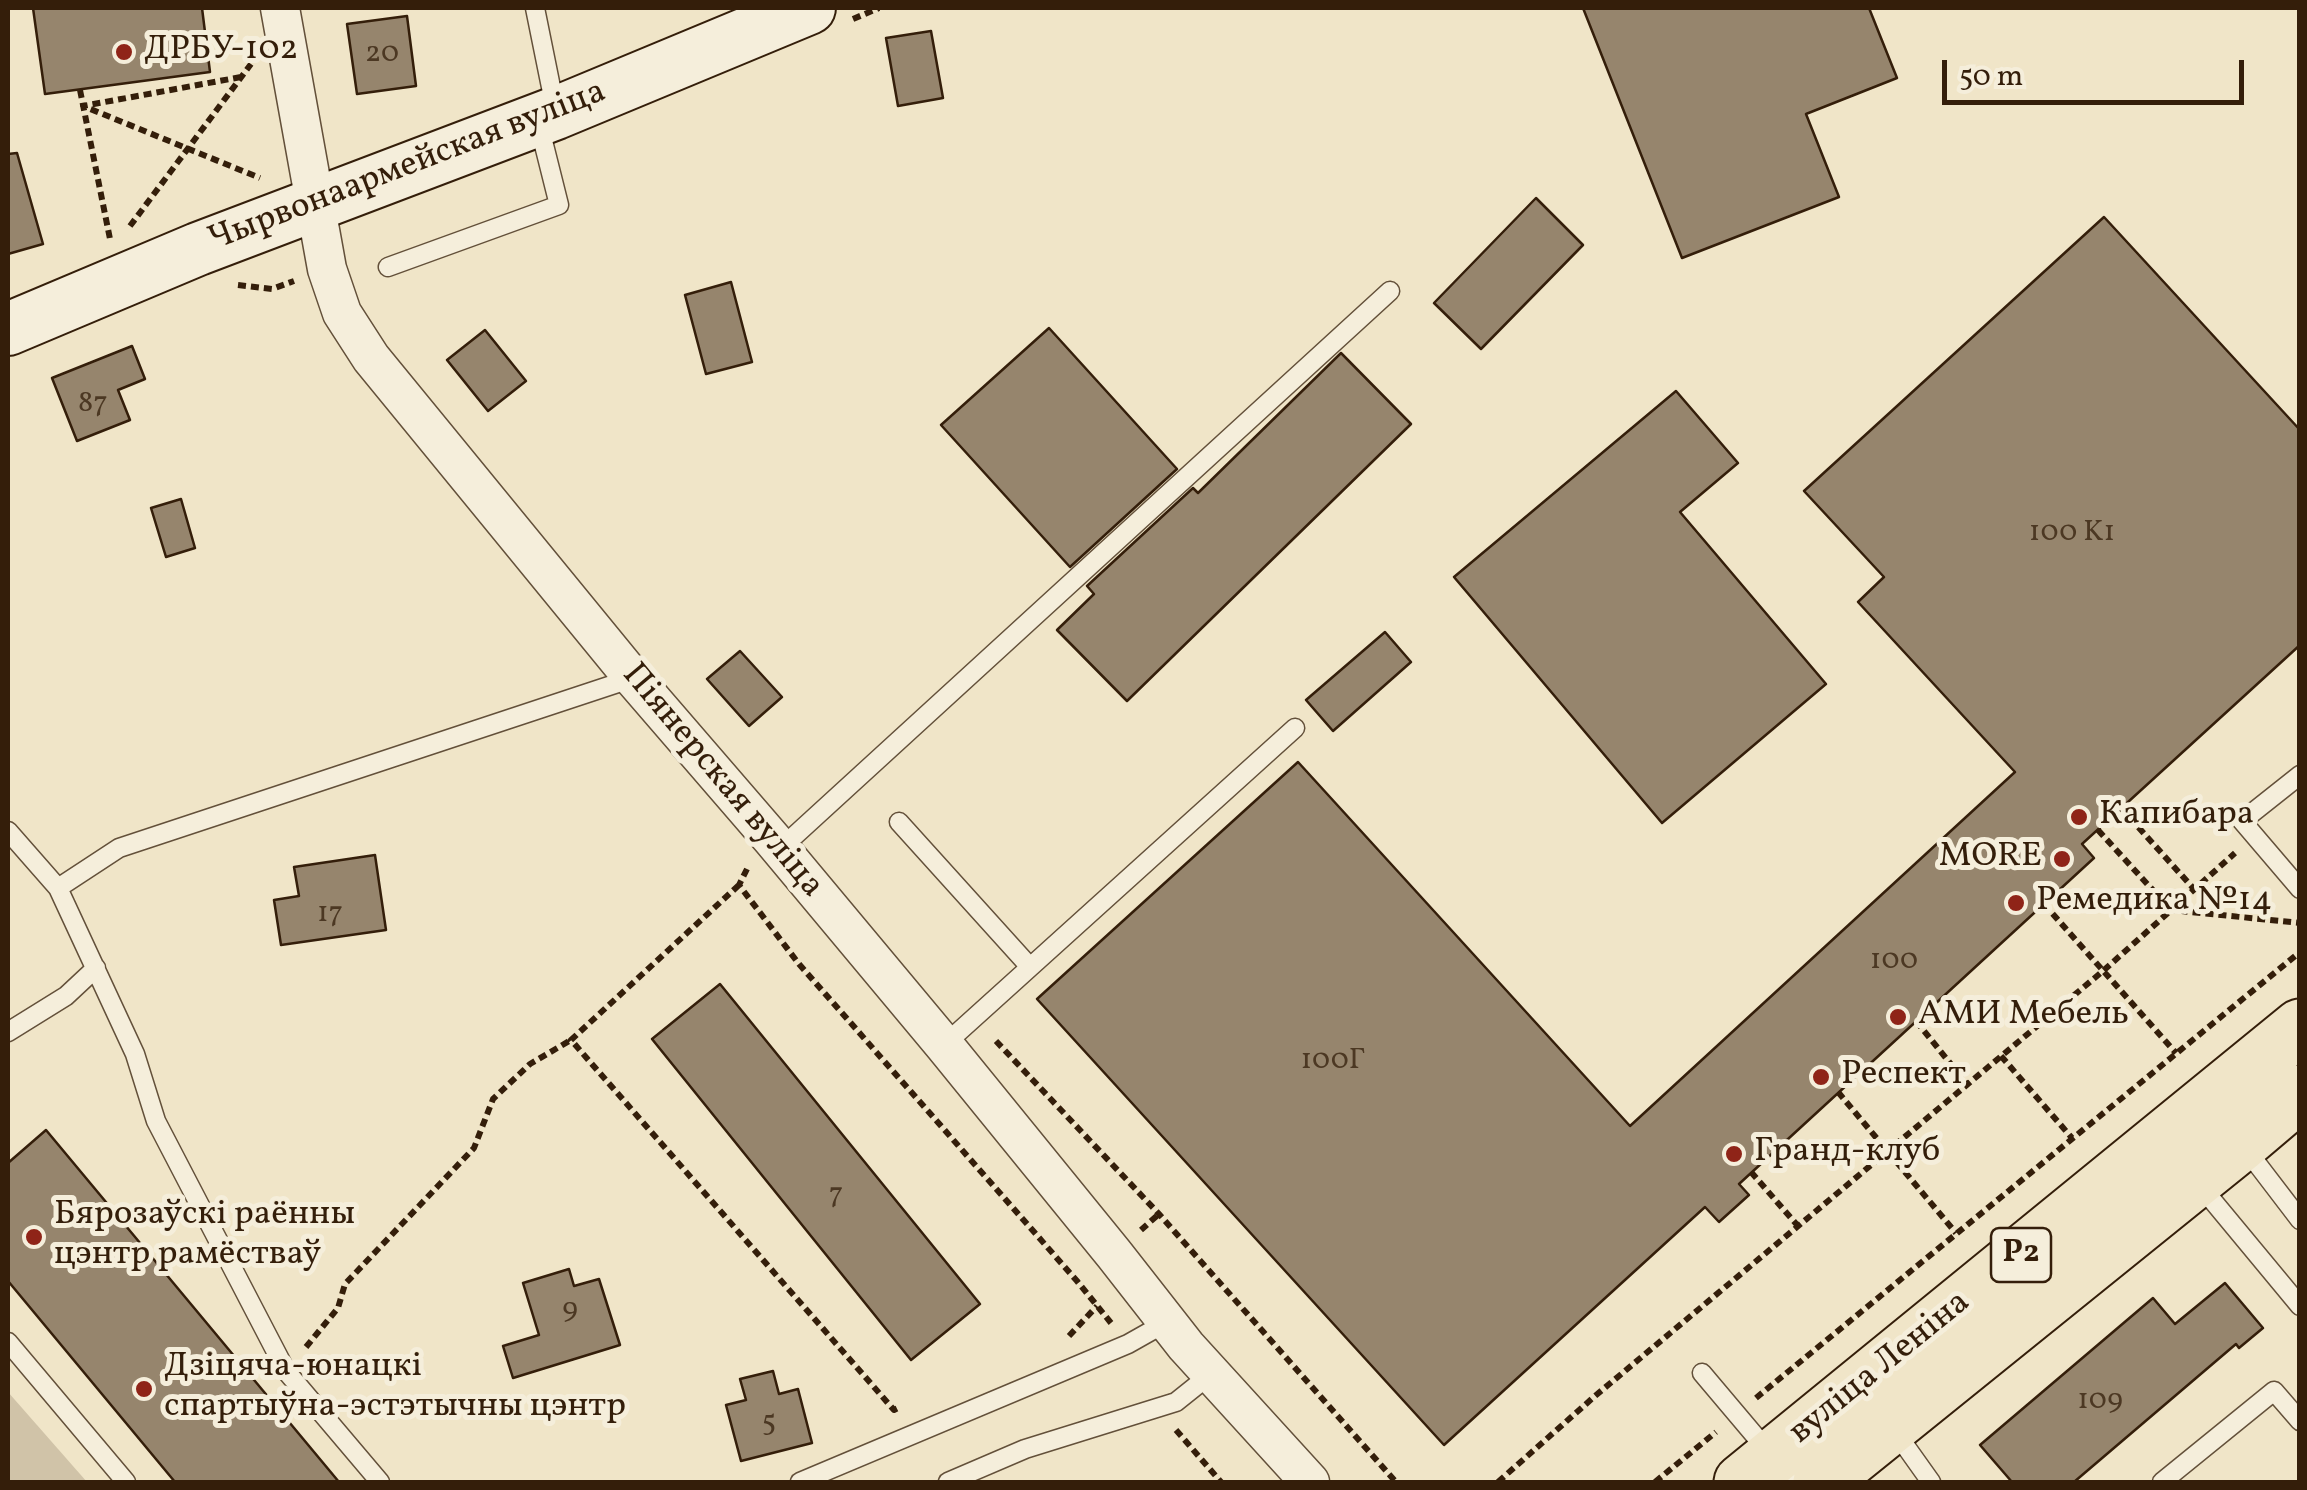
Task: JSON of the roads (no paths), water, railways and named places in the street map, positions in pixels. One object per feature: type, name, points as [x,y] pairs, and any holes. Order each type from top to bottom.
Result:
[{"type":"main road","name":"Чырвонаармейская вуліца","points":[[8,328],[198,249],[547,116],[809,8]]},
{"type":"main road","name":"вуліца Леніна","points":[[1770,1474],[1874,1408],[2180,1159],[2300,1028]]},
{"type":"main road","name":"вуліца Леніна","points":[[2180,1159],[2241,1143],[2300,1093]]},
{"type":"main road","name":"вуліца Леніна","points":[[1820,1482],[1874,1408]]},
{"type":"street","name":"Піянерская вуліца","points":[[280,8],[327,269],[342,313],[371,358],[633,678],[767,852],[944,1045],[1167,1322],[1310,1482]]},
{"type":"lane","points":[[388,267],[559,205],[535,8]]},
{"type":"lane","points":[[767,852],[1390,291]]},
{"type":"lane","points":[[58,888],[119,848],[633,678]]},
{"type":"lane","points":[[944,1045],[1296,728]]},
{"type":"lane","points":[[2300,775],[2242,820],[2300,890]]},
{"type":"lane","points":[[898,822],[1030,967]]},
{"type":"lane","points":[[8,830],[58,888],[135,1054],[156,1122],[286,1371],[380,1482]]},
{"type":"lane","points":[[8,1032],[66,996],[96,968]]},
{"type":"lane","points":[[2241,1143],[2300,1220]]},
{"type":"lane","points":[[2180,1159],[2300,1306]]},
{"type":"lane","points":[[800,1482],[1128,1344],[1167,1322]]},
{"type":"lane","points":[[8,1342],[126,1482]]},
{"type":"lane","points":[[1702,1373],[1736,1414],[1770,1474]]},
{"type":"lane","points":[[948,1482],[1025,1449],[1176,1402],[1211,1374]]},
{"type":"lane","points":[[2162,1482],[2274,1391],[2300,1421]]},
{"type":"lane","points":[[1874,1408],[1931,1482]]},
{"type":"place","name":"ДРБУ-102","points":[[124,52]]},
{"type":"place","name":"Капибара","points":[[2079,817]]},
{"type":"place","name":"MORE","points":[[2062,859]]},
{"type":"place","name":"Ремедика №14","points":[[2016,903]]},
{"type":"place","name":"АМИ Мебель","points":[[1898,1017]]},
{"type":"place","name":"Респект","points":[[1821,1077]]},
{"type":"place","name":"Гранд-клуб","points":[[1734,1154]]},
{"type":"place","name":"Бярозаўскі раённы цэнтр рамёстваў","points":[[34,1237]]},
{"type":"place","name":"Дзіцяча-юнацкі спартыўна-эстэтычны цэнтр","points":[[144,1389]]}]
